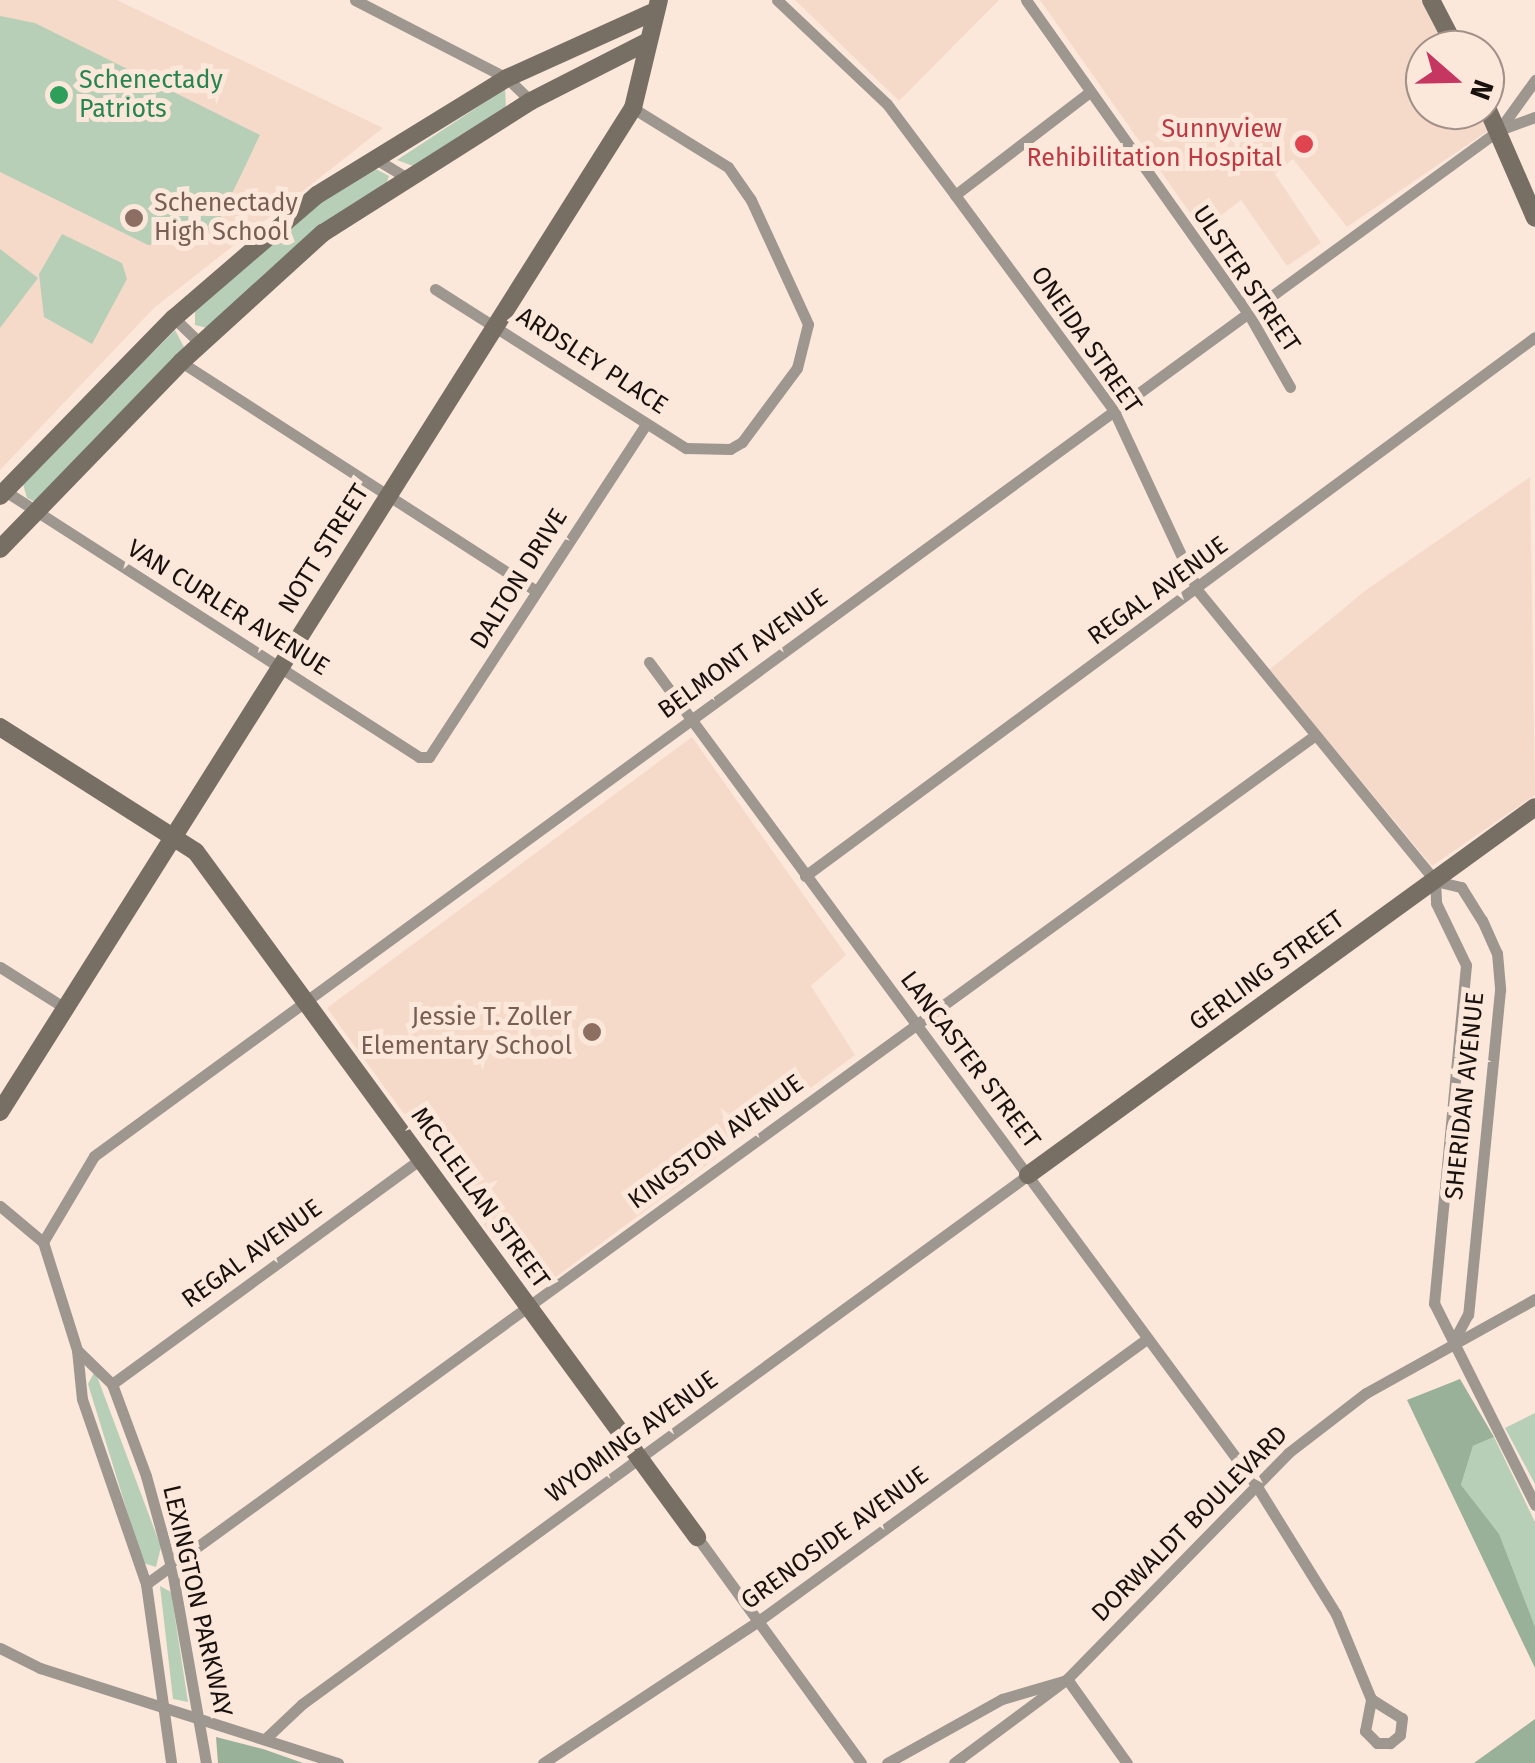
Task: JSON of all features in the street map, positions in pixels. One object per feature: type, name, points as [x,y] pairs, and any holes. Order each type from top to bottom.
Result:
[{"type":"street","points":[[355,0],[507,78],[531,101]]},
{"type":"street","name":"ONEIDA STREET","points":[[777,0],[887,104],[1113,410],[1198,591],[1314,736]]},
{"type":"street","name":"ULSTER STREET","points":[[1026,0],[1087,94],[1248,313],[1290,388]]},
{"type":"street","points":[[1431,0],[1447,30]]},
{"type":"street","points":[[3,493],[174,318],[317,195],[507,78],[655,6]]},
{"type":"street","name":"NOTT STREET","points":[[0,1112],[633,108],[655,6]]},
{"type":"street","points":[[592,36],[610,60]]},
{"type":"street","points":[[0,549],[181,362],[322,233],[531,101],[644,44]]},
{"type":"street","points":[[1505,122],[1535,80]]},
{"type":"street","points":[[956,195],[1087,94]]},
{"type":"street","name":"ARDSLEY PLACE","points":[[435,288],[686,448],[730,449],[797,368],[808,324],[752,200],[728,167],[633,108]]},
{"type":"street","points":[[1505,128],[1535,116]]},
{"type":"street","points":[[1499,130],[1535,218]]},
{"type":"street","name":"BELMONT AVENUE","points":[[43,1242],[94,1156],[1499,130]]},
{"type":"street","points":[[373,158],[409,179]]},
{"type":"street","points":[[174,318],[200,344]]},
{"type":"street","name":"REGAL AVENUE","points":[[805,876],[1198,591],[1535,337]]},
{"type":"street","points":[[181,362],[386,497],[538,590]]},
{"type":"street","name":"DALTON DRIVE","points":[[430,757],[646,424]]},
{"type":"street","name":"VAN CURLER AVENUE","points":[[3,493],[419,756],[430,757]]},
{"type":"street","name":"LANCASTER STREET","points":[[649,662],[1256,1485],[1336,1614],[1371,1699]]},
{"type":"street","name":"MCCLELLAN STREET","points":[[0,727],[196,852],[860,1763]]},
{"type":"street","name":"SHERIDAN AVENUE","points":[[1314,736],[1434,881],[1436,903],[1466,965],[1434,1303],[1535,1504]]},
{"type":"street","name":"KINGSTON AVENUE","points":[[146,1584],[172,1570],[1314,736]]},
{"type":"street","name":"GERLING STREET","points":[[1028,1175],[1535,807]]},
{"type":"street","name":"SHERIDAN AVENUE","points":[[1434,881],[1461,886],[1482,920],[1497,953],[1500,990],[1468,1314],[1452,1342]]},
{"type":"street","points":[[0,967],[65,1008]]},
{"type":"street","name":"REGAL AVENUE","points":[[112,1384],[420,1159]]},
{"type":"street","name":"WYOMING AVENUE","points":[[265,1739],[302,1704],[1028,1175]]},
{"type":"street","points":[[0,1206],[43,1242]]},
{"type":"street","name":"LEXINGTON PARKWAY","points":[[43,1242],[77,1350],[82,1399],[146,1584],[166,1710],[170,1763]]},
{"type":"street","name":"DORWALDT BOULEVARD","points":[[954,1763],[1067,1680],[1256,1485],[1366,1393],[1535,1298]]},
{"type":"street","name":"GRENOSIDE AVENUE","points":[[543,1763],[757,1622],[1147,1339]]},
{"type":"street","name":"LEXINGTON PARKWAY","points":[[77,1350],[112,1384],[172,1570],[202,1721],[206,1763]]},
{"type":"street","points":[[0,1648],[166,1710],[338,1763]]},
{"type":"street","points":[[1067,1680],[1127,1763]]},
{"type":"street","name":"DORWALDT BOULEVARD","points":[[887,1763],[1002,1699],[1067,1680]]},
{"type":"shaded area","name":"Schenectady High School","points":[[0,0],[117,0],[383,128],[154,308],[0,470]]},
{"type":"shaded area","points":[[795,0],[999,0],[899,101]]},
{"type":"shaded area","name":"Sunnyview Rehibilitation Hospital","points":[[1040,0],[1421,0],[1437,30],[1405,30],[1405,130],[1489,130],[1347,227],[1293,159],[1275,174],[1321,243],[1287,266],[1241,200],[1202,230]]},
{"type":"shaded area","points":[[1530,477],[1535,795],[1432,866],[1269,670],[1366,590]]},
{"type":"shaded area","name":"Jessie T. Zoller Elementary School","points":[[692,737],[846,955],[811,986],[855,1055],[541,1288],[528,1285],[327,1008]]},
{"type":"green space","points":[[0,16],[35,23],[260,135],[218,223],[197,241],[148,245],[0,172]]},
{"type":"green space","points":[[505,89],[506,106],[494,117],[413,166],[397,160]]},
{"type":"green space","points":[[374,168],[389,176],[385,188],[207,328],[195,325],[195,309],[333,192]]},
{"type":"green space","points":[[62,234],[122,263],[127,279],[92,344],[44,317],[39,274]]},
{"type":"green space","points":[[0,249],[38,278],[0,328]]},
{"type":"green space","points":[[175,330],[184,347],[35,502],[27,498],[23,484]]},
{"type":"green space","points":[[95,1371],[161,1547],[156,1567],[143,1563],[88,1384]]},
{"type":"green space","points":[[1460,1379],[1494,1437],[1473,1446],[1461,1485],[1499,1534],[1535,1627],[1535,1668],[1407,1400]]},
{"type":"green space","points":[[1535,1413],[1535,1484],[1505,1428]]},
{"type":"green space","points":[[1494,1437],[1535,1522],[1535,1627],[1461,1485],[1473,1446]]},
{"type":"green space","points":[[160,1586],[171,1592],[188,1702],[173,1699]]},
{"type":"green space","points":[[1535,1719],[1535,1763],[1474,1763]]},
{"type":"green space","points":[[216,1737],[263,1749],[303,1763],[218,1763]]},
{"type":"place","name":"Schenectady Patriots","points":[[59,95]]},
{"type":"place","name":"Sunnyview Rehibilitation Hospital","points":[[1304,144]]},
{"type":"place","name":"Schenectady High School","points":[[134,218]]},
{"type":"place","name":"Jessie T. Zoller Elementary School","points":[[592,1032]]}]
